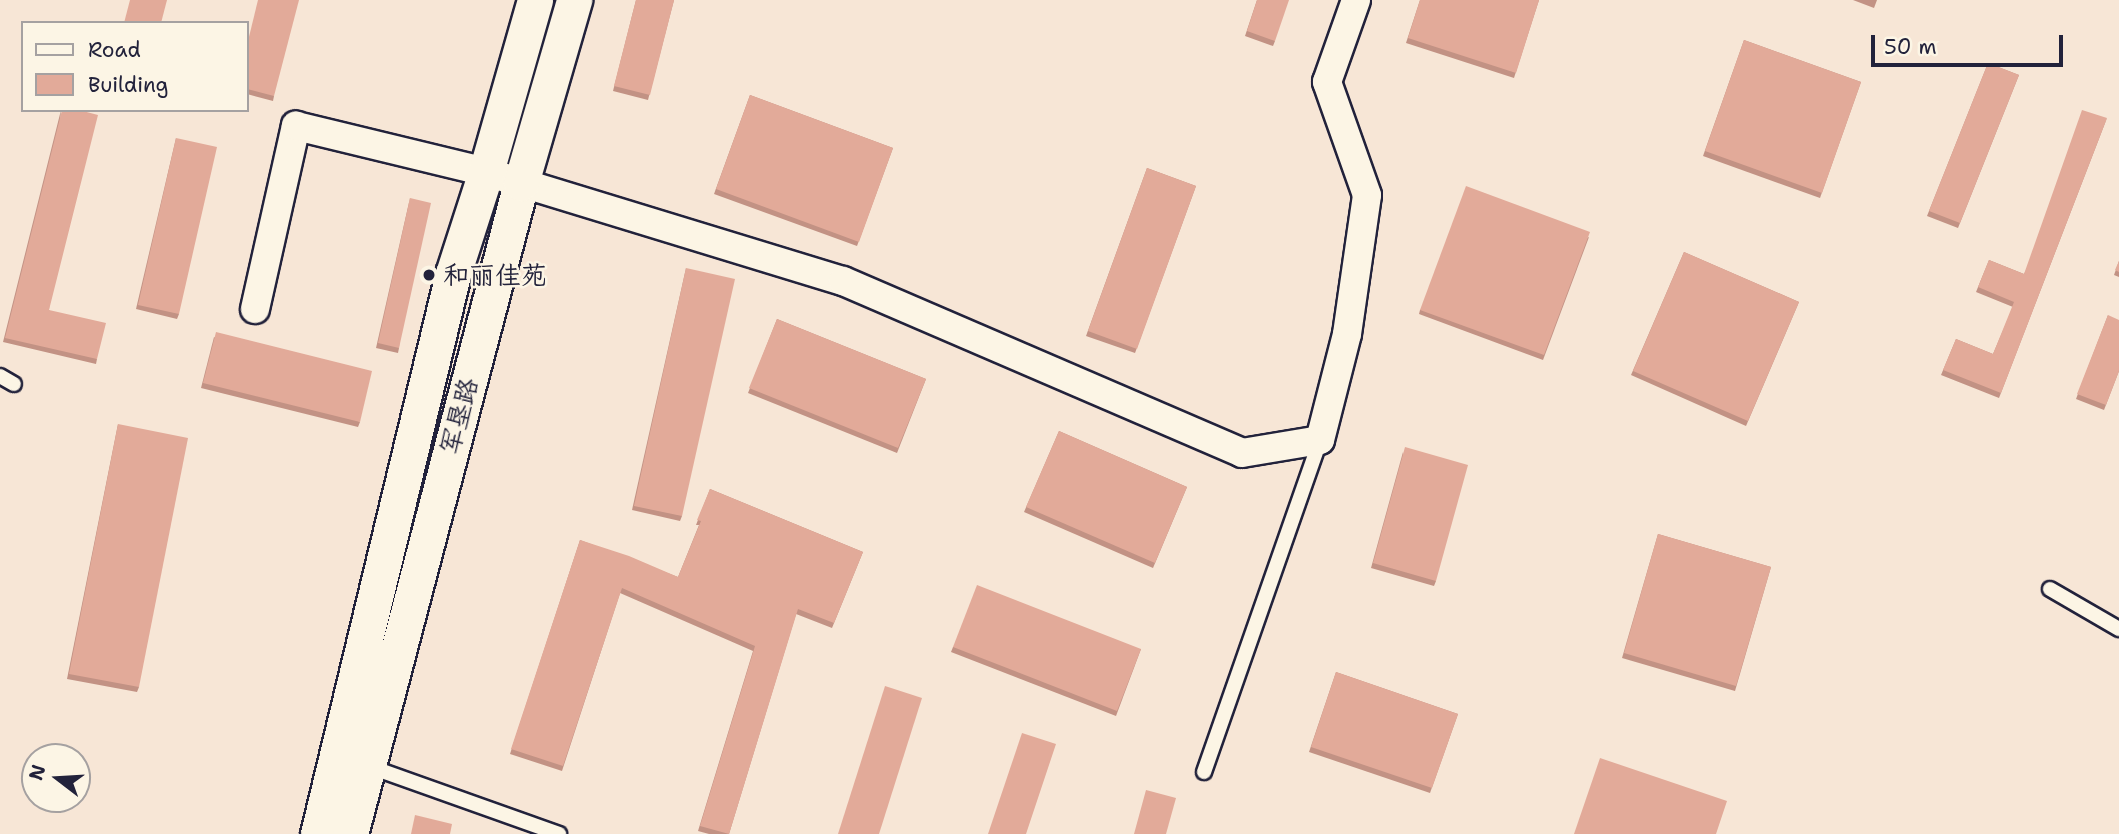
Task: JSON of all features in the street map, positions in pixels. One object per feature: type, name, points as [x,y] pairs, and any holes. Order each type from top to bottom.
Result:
[{"type":"street","name":"军垦路","points":[[350,834],[352,763],[453,274],[486,172],[535,0]]},
{"type":"street","name":"军垦路","points":[[318,834],[352,763],[574,0]]},
{"type":"street","points":[[255,309],[296,126],[486,172],[843,281],[1242,453],[1320,440],[1347,334],[1367,195],[1327,82],[1356,0]]},
{"type":"lane","points":[[0,376],[14,384]]},
{"type":"lane","points":[[1204,772],[1320,440]]},
{"type":"lane","points":[[2050,589],[2119,629]]},
{"type":"lane","points":[[352,763],[559,834]]},
{"type":"building","points":[[130,0],[167,0],[162,21],[125,21]]},
{"type":"building","points":[[258,0],[299,0],[274,96],[248,89],[248,41]]},
{"type":"building","points":[[636,0],[674,0],[650,95],[614,86]]},
{"type":"building","points":[[1257,0],[1289,0],[1275,41],[1247,31]]},
{"type":"building","points":[[1420,0],[1539,0],[1516,73],[1408,38]]},
{"type":"building","points":[[1744,40],[1861,82],[1822,193],[1705,151]]},
{"type":"building","points":[[1988,63],[2019,75],[1960,223],[1929,211]]},
{"type":"building","points":[[750,95],[893,148],[859,242],[716,189]]},
{"type":"building","points":[[2082,110],[2107,118],[2001,393],[1943,370],[1956,339],[1993,354],[2014,302],[1978,287],[1989,260],[2024,274]]},
{"type":"building","points":[[62,112],[98,115],[49,310],[106,323],[97,359],[5,338]]},
{"type":"building","points":[[176,138],[217,147],[179,314],[138,305]]},
{"type":"building","points":[[1147,168],[1196,186],[1137,349],[1088,331]]},
{"type":"building","points":[[1466,186],[1590,232],[1544,355],[1420,310]]},
{"type":"building","points":[[410,198],[431,203],[399,348],[378,343]]},
{"type":"building","points":[[1684,252],[1799,302],[1748,421],[1633,371]]},
{"type":"building","points":[[686,268],[735,279],[682,516],[634,506]]},
{"type":"building","points":[[2108,315],[2119,320],[2119,371],[2106,405],[2077,394]]},
{"type":"building","points":[[777,319],[926,379],[898,448],[749,388]]},
{"type":"building","points":[[216,332],[372,371],[360,422],[203,383]]},
{"type":"building","points":[[118,424],[188,438],[139,687],[69,674]]},
{"type":"building","points":[[1059,431],[1187,487],[1155,563],[1026,507]]},
{"type":"building","points":[[1405,447],[1468,465],[1436,581],[1373,563]]},
{"type":"building","points":[[710,489],[863,552],[834,623],[798,609],[729,834],[700,826],[755,646],[622,588],[563,766],[511,749],[580,540],[629,556],[678,577],[701,521],[697,520]]},
{"type":"building","points":[[1658,534],[1771,567],[1736,686],[1624,653]]},
{"type":"building","points":[[977,585],[1141,649],[1117,711],[953,647]]},
{"type":"building","points":[[1336,672],[1458,714],[1432,788],[1311,747]]},
{"type":"building","points":[[885,686],[922,698],[879,834],[838,834]]},
{"type":"building","points":[[1022,733],[1056,744],[1026,834],[988,834]]},
{"type":"building","points":[[1600,758],[1727,801],[1716,834],[1574,834]]},
{"type":"building","points":[[1146,790],[1176,798],[1166,834],[1134,834]]},
{"type":"building","points":[[415,815],[452,824],[450,834],[411,834]]},
{"type":"place","name":"和丽佳苑","points":[[429,275]]}]
